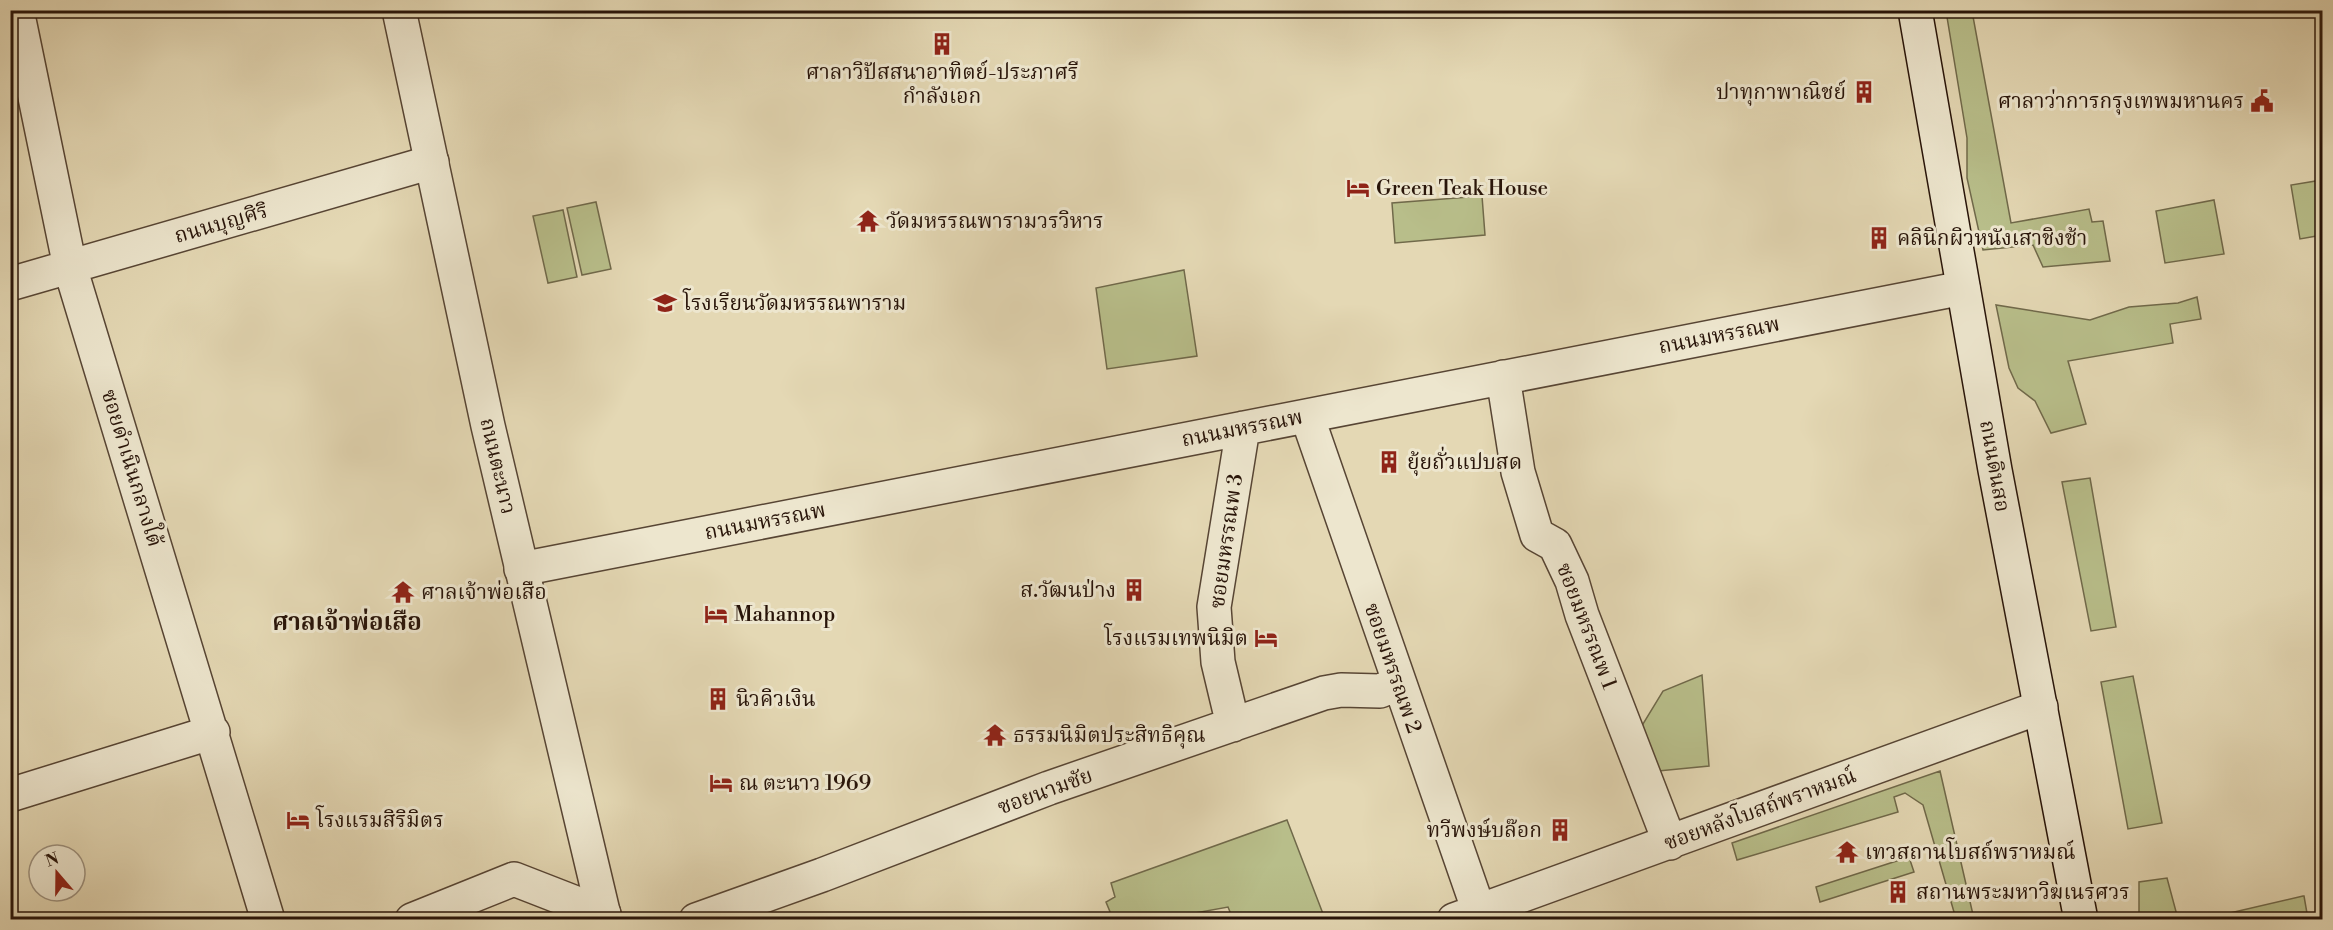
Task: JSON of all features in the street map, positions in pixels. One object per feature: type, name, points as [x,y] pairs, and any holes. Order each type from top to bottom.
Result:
[{"type":"street","name":"ซอยดำเนินกลางใต้","points":[[17,10],[70,267],[213,732],[268,920]]},
{"type":"street","name":"ถนนตะนาว","points":[[399,10],[521,569],[604,917]]},
{"type":"street","name":"ถนนดินสอ","points":[[1915,10],[1963,288],[2081,920]]},
{"type":"street","name":"ถนนบุญศิริ","points":[[10,284],[432,162]]},
{"type":"street","name":"ถนนมหรรณพ","points":[[521,569],[1963,288]]},
{"type":"street","name":"ซอยมหรรณพ 1","points":[[1503,377],[1518,472],[1537,535],[1555,545],[1572,581],[1582,615],[1670,843]]},
{"type":"street","name":"ซอยมหรรณพ 2","points":[[1307,416],[1399,683],[1472,917]]},
{"type":"street","name":"ซอยมหรรณพ 3","points":[[1233,725],[1218,662],[1214,607],[1243,428]]},
{"type":"street","name":"ซอยนามชัย","points":[[696,920],[822,875],[1049,788],[1324,693],[1341,690],[1380,691],[1399,683]]},
{"type":"street","name":"ซอยหลังโบสถ์พราหมณ์","points":[[1472,917],[2041,707]]},
{"type":"street","points":[[10,795],[213,732]]},
{"type":"street","points":[[412,920],[514,879],[604,917]]},
{"type":"green space","points":[[1946,11],[1972,11],[2011,223],[2089,209],[2092,222],[2103,221],[2110,261],[2043,267],[2033,245],[1983,250],[1967,178],[1967,138]]},
{"type":"green space","points":[[2322,180],[2322,235],[2300,239],[2291,185]]},
{"type":"green space","points":[[1482,196],[1485,235],[1395,243],[1392,203]]},
{"type":"green space","points":[[2214,200],[2224,254],[2165,263],[2156,211]]},
{"type":"green space","points":[[596,202],[611,269],[582,275],[567,208]]},
{"type":"green space","points":[[563,210],[577,277],[548,283],[533,216]]},
{"type":"green space","points":[[1184,270],[1197,356],[1107,369],[1096,288]]},
{"type":"green space","points":[[2197,297],[2201,319],[2170,324],[2173,343],[2068,361],[2086,424],[2051,433],[2035,401],[2018,388],[2009,368],[1996,305],[2090,320],[2129,307],[2178,303]]},
{"type":"green space","points":[[2090,478],[2116,627],[2091,631],[2062,482]]},
{"type":"green space","points":[[1702,675],[1709,766],[1648,772],[1635,737],[1663,691]]},
{"type":"green space","points":[[2133,676],[2162,823],[2128,829],[2101,682]]},
{"type":"green space","points":[[1940,771],[1974,919],[1956,919],[1923,805],[1905,793],[1894,797],[1898,812],[1737,860],[1732,843]]},
{"type":"green space","points":[[1287,820],[1325,919],[1233,919],[1228,907],[1178,916],[1179,919],[1113,919],[1106,902],[1115,897],[1111,883]]},
{"type":"green space","points":[[1909,857],[1914,872],[1820,902],[1816,887]]},
{"type":"green space","points":[[2167,878],[2178,919],[2139,919],[2139,882]]},
{"type":"green space","points":[[2303,896],[2308,919],[2204,919]]},
{"type":"place","name":"ศาลาวิปัสสนาอาทิตย์-ประภาศรี กำลังเอก","points":[[942,44]]},
{"type":"place","name":"ปาทุกาพาณิชย์","points":[[1864,92]]},
{"type":"place","name":"ศาลาว่าการกรุงเทพมหานคร","points":[[2262,101]]},
{"type":"place","name":"Green Teak House","points":[[1358,188]]},
{"type":"place","name":"วัดมหรรณพารามวรวิหาร","points":[[868,221]]},
{"type":"place","name":"คลินิกผิวหนังเสาชิงช้า","points":[[1879,238]]},
{"type":"place","name":"โรงเรียนวัดมหรรณพาราม","points":[[665,303]]},
{"type":"place","name":"ยุ้ยถั่วแปบสด","points":[[1389,462]]},
{"type":"place","name":"ส.วัฒนป่าง","points":[[1134,590]]},
{"type":"place","name":"ศาลเจ้าพ่อเสือ","points":[[403,592]]},
{"type":"place","name":"Mahannop","points":[[716,614]]},
{"type":"place","name":"โรงแรมเทพนิมิต","points":[[1266,638]]},
{"type":"place","name":"นิวคิวเงิน","points":[[718,699]]},
{"type":"place","name":"ธรรมนิมิตประสิทธิคุณ","points":[[995,735]]},
{"type":"place","name":"ณ ตะนาว 1969","points":[[721,783]]},
{"type":"place","name":"โรงแรมสิริมิตร","points":[[298,820]]},
{"type":"place","name":"ทวีพงษ์บล๊อก","points":[[1560,830]]},
{"type":"place","name":"เทวสถานโบสถ์พราหมณ์","points":[[1847,852]]},
{"type":"place","name":"สถานพระมหาวิฆเนรศวร","points":[[1898,892]]},
{"type":"district","name":"ศาลเจ้าพ่อเสือ","points":[[347,622]]}]
